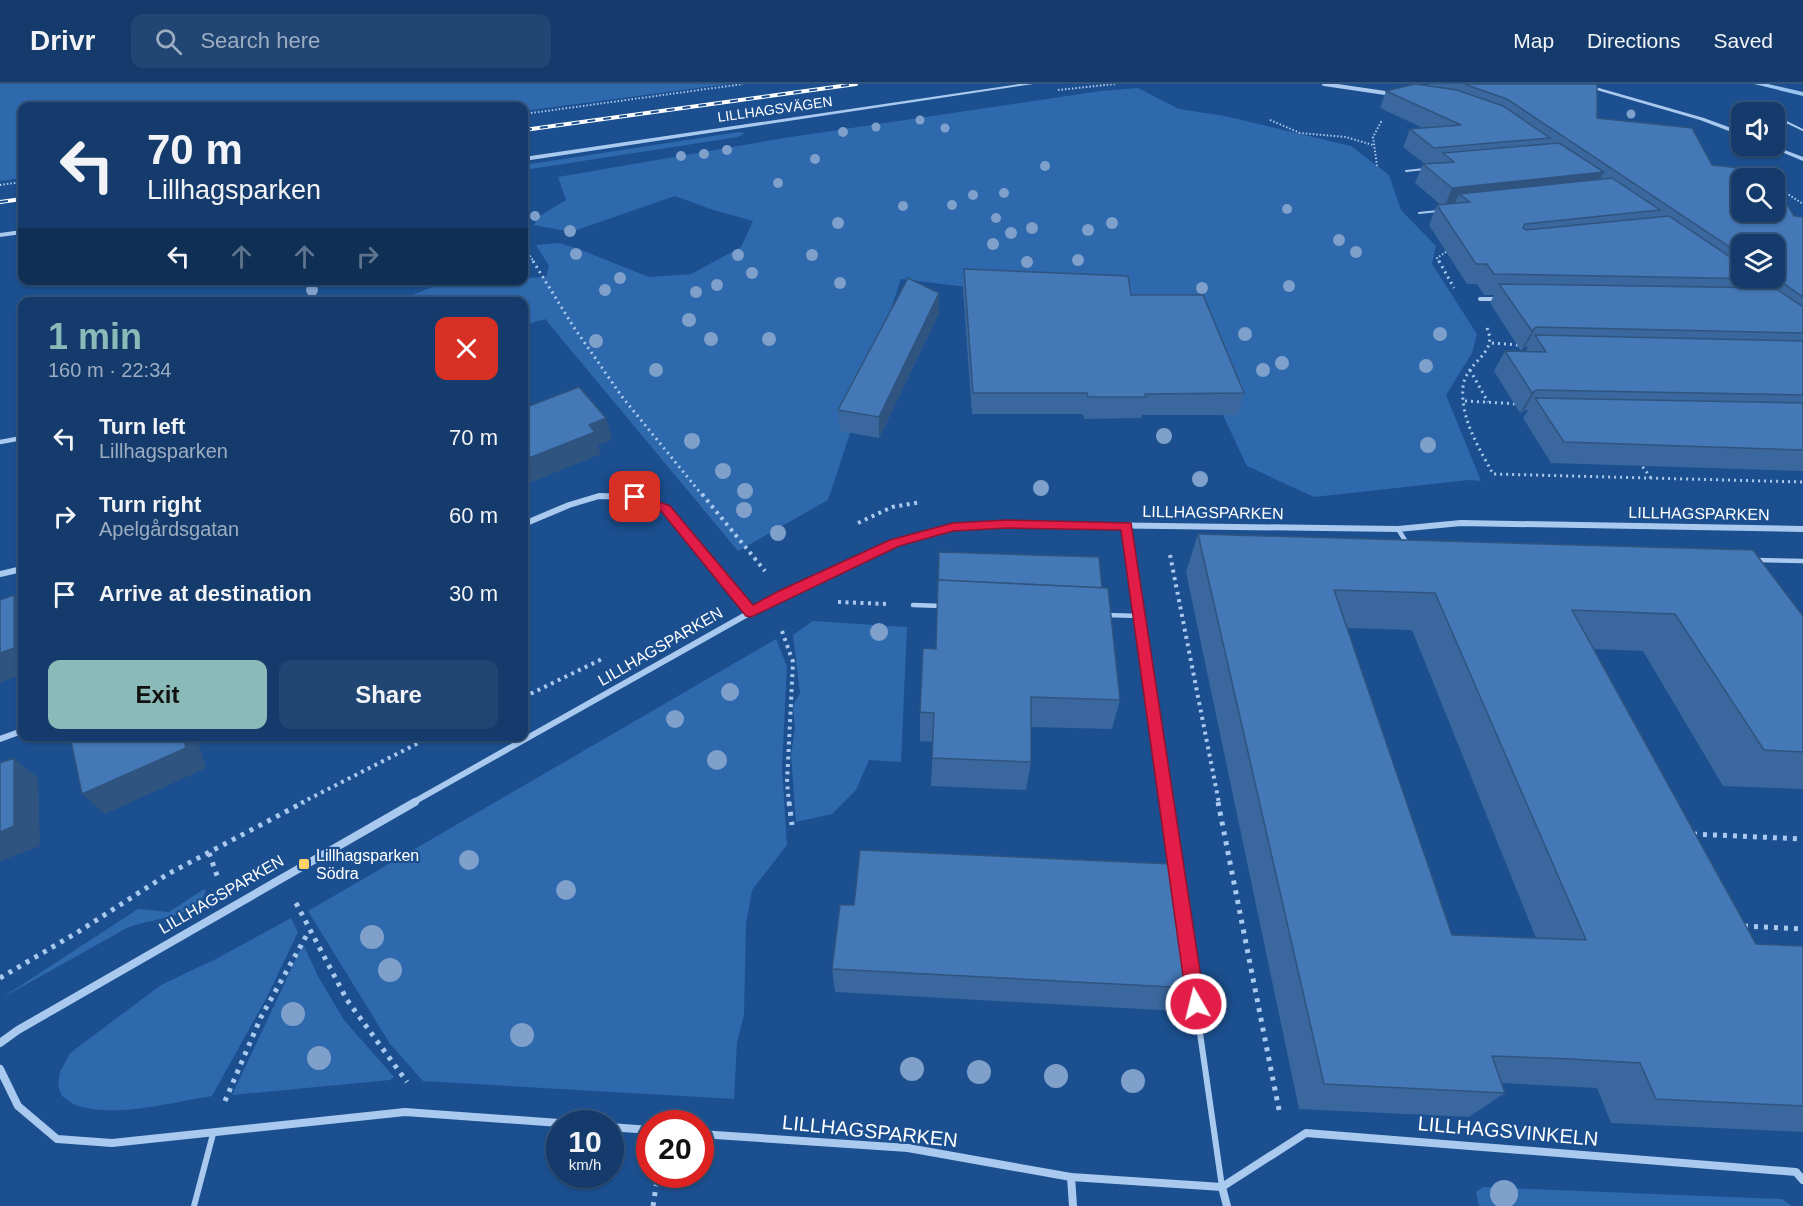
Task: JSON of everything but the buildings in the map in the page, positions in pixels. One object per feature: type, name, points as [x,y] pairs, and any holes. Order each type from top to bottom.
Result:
[{"type":"street","name":"LILLHAGSVÄGEN","points":[[528,158],[1030,84]]},
{"type":"street","points":[[1324,84],[1393,94]]},
{"type":"street","points":[[1579,84],[1702,119],[1731,130]]},
{"type":"street","points":[[1785,152],[1803,159]]},
{"type":"street","points":[[0,235],[18,233]]},
{"type":"street","points":[[0,442],[18,439]]},
{"type":"street","points":[[528,522],[569,505],[599,496],[635,497],[666,508],[751,612]]},
{"type":"street","name":"LILLHAGSPARKEN","points":[[528,738],[783,594],[895,543],[953,527],[1007,524],[1398,529],[1461,523],[1803,529]]},
{"type":"street","points":[[0,574],[18,570]]},
{"type":"street","points":[[0,739],[18,732]]},
{"type":"street","name":"LILLHAGSPARKEN","points":[[0,1043],[18,1030],[229,908],[524,741]]},
{"type":"street","points":[[0,1069],[18,1106],[57,1139],[112,1143],[405,1112],[546,1122]]},
{"type":"street","name":"LILLHAGSVINKELN","points":[[1222,1187],[1306,1133],[1796,1172],[1803,1180]]},
{"type":"street","name":"LILLHAGSPARKEN","points":[[714,1135],[908,1148],[1071,1177],[1222,1187]]},
{"type":"street","points":[[1071,1177],[1073,1206]]},
{"type":"street","points":[[1222,1187],[1227,1206]]},
{"type":"lane","points":[[1785,122],[1803,130]]},
{"type":"lane","points":[[1406,171],[1428,169]]},
{"type":"lane","points":[[1419,213],[1442,210]]},
{"type":"lane","points":[[1480,299],[1503,299]]},
{"type":"lane","points":[[1127,526],[1222,1187]]},
{"type":"lane","points":[[1398,529],[1411,548]]},
{"type":"lane","points":[[1745,560],[1803,561]]},
{"type":"lane","points":[[914,605],[949,607]]},
{"type":"lane","points":[[1104,614],[1139,616]]},
{"type":"lane","points":[[194,1206],[213,1134]]},
{"type":"path","points":[[528,113],[743,84]]},
{"type":"path","points":[[1377,170],[1378,158],[1373,138],[1383,119],[1381,113]]},
{"type":"path","points":[[1383,119],[1389,120]]},
{"type":"path","points":[[1270,120],[1300,133],[1346,136],[1373,145]]},
{"type":"path","points":[[0,185],[18,183]]},
{"type":"path","points":[[1785,192],[1803,204]]},
{"type":"path","points":[[1456,249],[1442,253],[1437,258],[1456,290]]},
{"type":"path","points":[[528,253],[573,326],[623,398],[766,572]]},
{"type":"path","points":[[1483,322],[1493,338],[1492,343],[1467,373],[1464,401],[1468,423],[1493,474],[1803,482]]},
{"type":"path","points":[[1492,343],[1519,345],[1525,351]]},
{"type":"path","points":[[1470,370],[1488,402]]},
{"type":"path","points":[[1464,401],[1519,404],[1524,414]]},
{"type":"path","points":[[1638,460],[1651,478]]},
{"type":"path","points":[[1165,527],[1286,1146]]},
{"type":"path","points":[[837,596],[828,602],[914,605]]},
{"type":"path","points":[[772,637],[791,626]]},
{"type":"path","points":[[782,631],[793,662],[787,782],[792,825]]},
{"type":"path","points":[[0,978],[78,932],[168,874],[422,741]]},
{"type":"path","points":[[1686,834],[1803,839]]},
{"type":"path","points":[[209,853],[229,908]]},
{"type":"path","points":[[285,908],[306,897]]},
{"type":"path","points":[[295,903],[347,1000],[407,1079],[405,1112]]},
{"type":"path","points":[[1734,926],[1803,929]]},
{"type":"path","points":[[213,1134],[229,1089],[261,1017],[309,930]]},
{"type":"path","points":[[653,1206],[656,1188]]},
{"type":"shaded area","points":[[0,84],[728,84],[528,110],[528,102],[18,102],[18,179],[0,181]]},
{"type":"shaded area","points":[[1138,88],[1179,109],[1225,116],[1351,146],[1389,175],[1401,210],[1436,246],[1432,264],[1477,334],[1472,353],[1446,395],[1481,481],[1469,480],[1314,497],[1247,466],[1174,312],[901,279],[828,500],[738,551],[545,319],[528,324],[528,297],[407,297],[437,285],[528,285],[528,278],[546,277],[549,266],[536,245],[559,243],[649,277],[691,274],[741,247],[753,221],[675,196],[571,232],[534,225],[538,217],[566,200],[558,177],[784,138],[1101,91]]},
{"type":"shaded area","points":[[739,132],[745,133],[738,137],[528,169],[528,164]]},
{"type":"shaded area","points":[[813,621],[907,627],[901,762],[869,760],[856,790],[832,814],[796,822],[791,755],[795,728],[793,706],[800,693],[793,635]]},
{"type":"shaded area","points":[[776,639],[787,666],[782,768],[787,845],[752,890],[746,924],[744,1015],[737,1042],[734,1099],[423,1081],[390,1044],[308,911]]},
{"type":"shaded area","points":[[204,889],[206,891],[200,901],[192,908],[170,917],[125,929],[0,999],[138,909],[169,912]]},
{"type":"shaded area","points":[[291,918],[298,932],[267,997],[212,1096],[145,1108],[109,1110],[78,1106],[62,1096],[58,1086],[60,1072],[70,1053],[161,985],[218,958]]},
{"type":"shaded area","points":[[303,944],[319,978],[344,1020],[394,1077],[390,1080],[232,1095]]},
{"type":"shaded area","points":[[1483,1187],[1782,1199],[1792,1206],[1479,1206],[1476,1192]]},
{"type":"waterway","points":[[1758,84],[1803,94]]},
{"type":"railway","points":[[528,129],[856,84]]},
{"type":"railway","points":[[0,202],[18,200]]},
{"type":"place","name":"Lillhagsparken Södra","points":[[304,864]]},
{"type":"route","points":[[635,497],[666,508],[751,612],[845,564],[895,543],[953,527],[1007,524],[1127,526],[1196,1004]]}]
